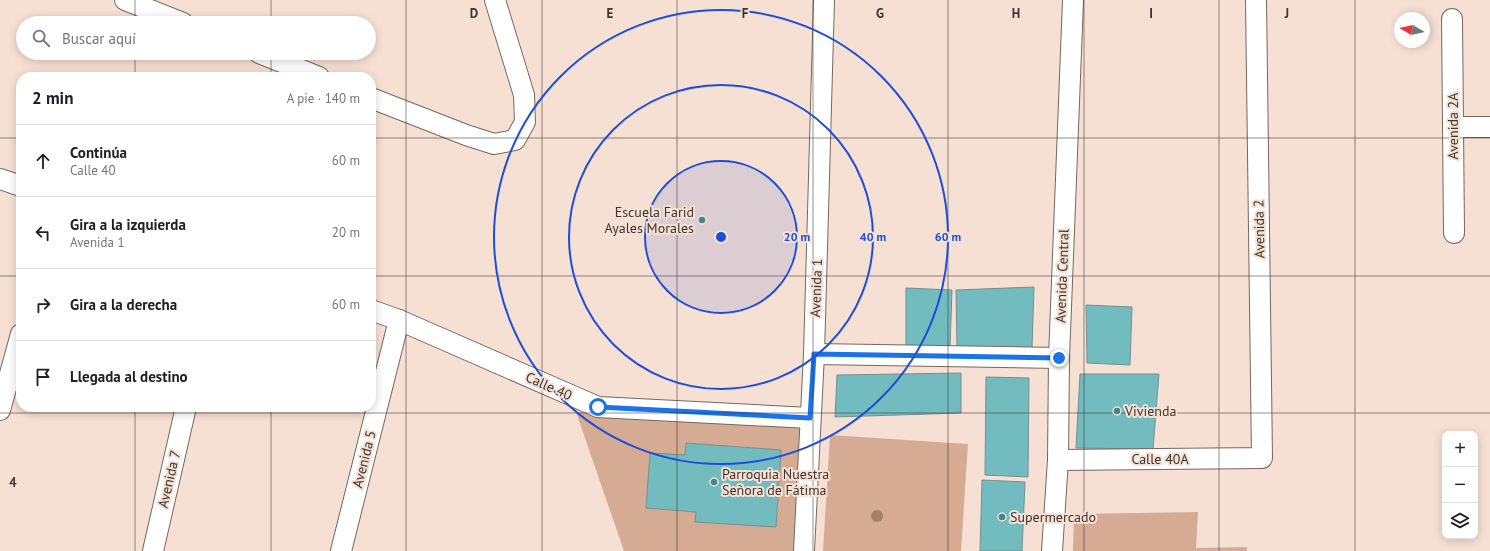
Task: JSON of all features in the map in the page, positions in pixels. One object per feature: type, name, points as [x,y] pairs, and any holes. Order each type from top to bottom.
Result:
[{"type":"street","points":[[125,0],[165,16]]},
{"type":"street","points":[[376,100],[466,135],[494,144],[515,140],[525,122],[524,95],[495,0]]},
{"type":"street","name":"Avenida 1","points":[[804,551],[814,354],[824,0]]},
{"type":"street","name":"Avenida Central","points":[[1052,551],[1058,460],[1059,358],[1073,0]]},
{"type":"street","name":"Avenida 2","points":[[1256,0],[1262,458]]},
{"type":"street","name":"Avenida 2A","points":[[1452,19],[1454,233]]},
{"type":"street","points":[[276,60],[306,72]]},
{"type":"street","points":[[1453,126],[1490,127]]},
{"type":"street","points":[[0,179],[16,184]]},
{"type":"street","name":"Calle 40","points":[[376,312],[399,320],[598,407],[810,418]]},
{"type":"street","name":"Avenida 5","points":[[376,412],[399,320]]},
{"type":"street","points":[[0,410],[16,352]]},
{"type":"street","points":[[814,354],[1059,358]]},
{"type":"street","name":"Avenida 7","points":[[153,551],[185,412]]},
{"type":"street","name":"Avenida 5","points":[[341,551],[376,412]]},
{"type":"street","name":"Calle 40A","points":[[1058,460],[1262,458]]},
{"type":"shaded area","points":[[576,412],[800,426],[795,551],[624,551]],"holes":[[[686,443],[781,450],[776,527],[695,522],[696,512],[647,508],[650,453],[685,455]]]},
{"type":"shaded area","points":[[830,435],[968,444],[961,551],[823,551]]},
{"type":"shaded area","points":[[1198,512],[1196,548],[1247,547],[1247,551],[1073,551],[1074,514]]},
{"type":"building","points":[[1034,287],[1032,348],[957,348],[956,290]]},
{"type":"building","points":[[906,288],[952,290],[950,348],[906,347]]},
{"type":"building","name":"Vivienda","points":[[1086,305],[1132,307],[1130,365],[1087,363]]},
{"type":"building","points":[[961,373],[961,413],[835,417],[837,375]]},
{"type":"building","name":"Vivienda","points":[[1080,374],[1159,374],[1153,449],[1076,448]]},
{"type":"building","points":[[986,377],[1029,378],[1028,477],[985,475]]},
{"type":"building","name":"Parroquia Nuestra Señora de Fátima","points":[[686,443],[781,450],[776,527],[695,522],[696,512],[646,508],[650,453],[685,455]]},
{"type":"building","name":"Supermercado","points":[[982,480],[1025,482],[1022,551],[980,551]]},
{"type":"place","name":"Escuela Farid Ayales Morales","points":[[702,220]]},
{"type":"place","name":"Vivienda","points":[[1117,411]]},
{"type":"place","name":"Parroquia Nuestra Señora de Fátima","points":[[714,482]]},
{"type":"place","name":"Supermercado","points":[[1002,517]]},
{"type":"route","points":[[598,407],[810,418],[814,354],[1059,358]]}]
